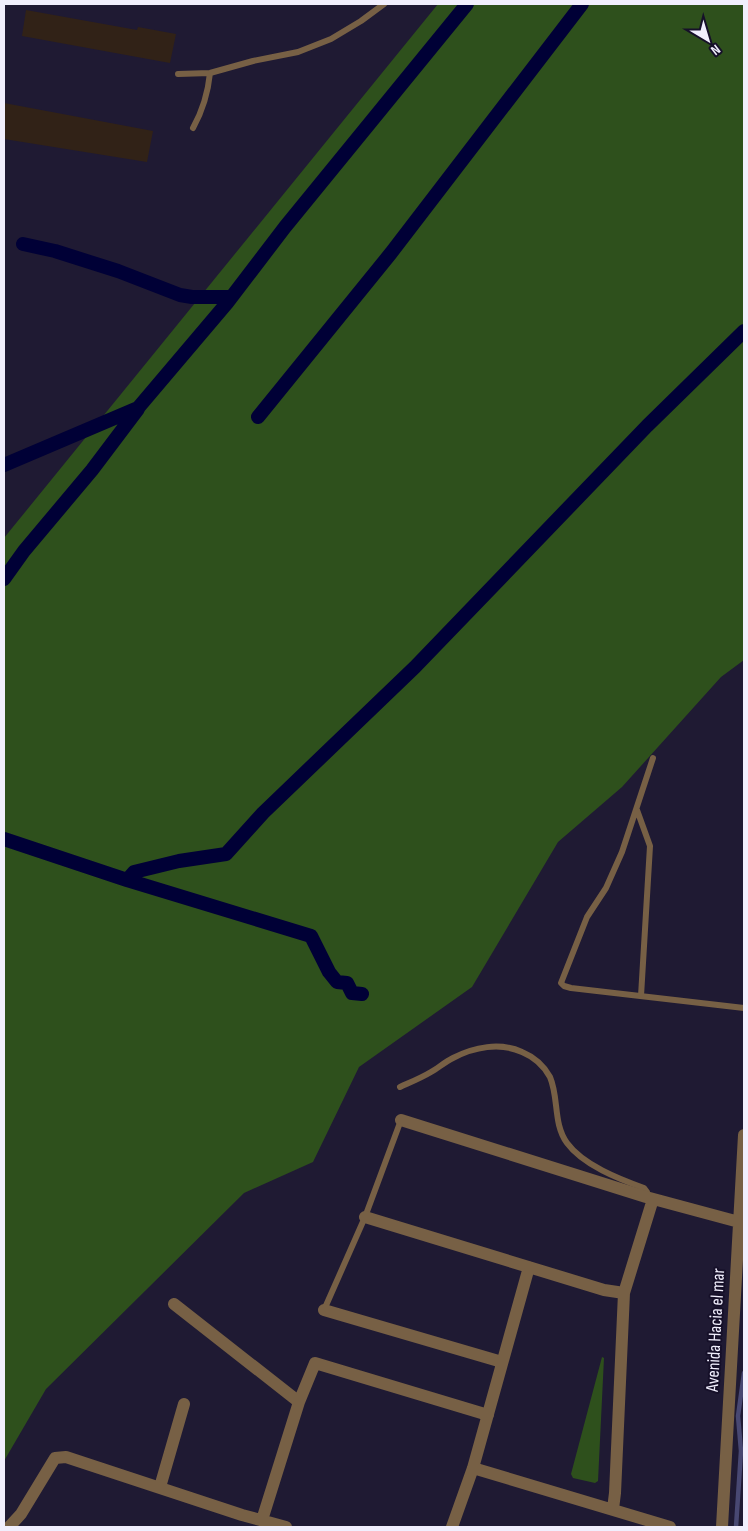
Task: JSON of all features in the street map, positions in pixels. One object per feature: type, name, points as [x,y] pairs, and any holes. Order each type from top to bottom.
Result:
[{"type":"street","points":[[401,1120],[650,1198],[739,1222]]},
{"type":"street","name":"Avenida Hacia el mar","points":[[722,1527],[744,1135]]},
{"type":"street","points":[[613,1509],[624,1294],[650,1198]]},
{"type":"street","points":[[366,1217],[604,1290],[624,1294]]},
{"type":"street","points":[[452,1527],[473,1468],[529,1267]]},
{"type":"street","points":[[174,1304],[299,1402]]},
{"type":"street","points":[[324,1310],[502,1362]]},
{"type":"street","points":[[262,1520],[299,1402],[315,1363],[488,1415]]},
{"type":"street","points":[[160,1488],[184,1404]]},
{"type":"street","points":[[9,1527],[21,1514],[55,1458],[66,1457],[160,1488],[241,1521],[262,1520],[286,1527]]},
{"type":"street","points":[[473,1468],[670,1527]]},
{"type":"lane","points":[[178,74],[210,73],[253,61],[298,52],[332,40],[384,4]]},
{"type":"lane","points":[[193,128],[200,115],[208,90],[210,73]]},
{"type":"lane","points":[[654,758],[622,852],[606,888],[587,917],[561,983],[571,988],[744,1008]]},
{"type":"lane","points":[[637,809],[650,846],[641,996]]},
{"type":"lane","points":[[400,1087],[472,1049],[500,1046],[532,1056],[550,1078],[559,1128],[567,1143],[581,1156],[602,1170],[644,1188],[650,1198]]},
{"type":"lane","points":[[324,1310],[366,1217],[401,1120]]},
{"type":"shaded area","points":[[26,10],[137,30],[138,27],[176,34],[170,63],[22,36]]},
{"type":"shaded area","points":[[4,103],[153,131],[147,162],[4,139]]},
{"type":"green space","points":[[438,4],[744,4],[744,660],[721,677],[622,787],[558,842],[472,987],[359,1067],[313,1162],[244,1193],[46,1389],[4,1461],[4,538]]},
{"type":"green space","points":[[602,1357],[604,1358],[598,1481],[595,1483],[573,1478],[571,1474]]},
{"type":"waterway","points":[[4,465],[138,408],[227,303],[285,227],[467,4]]},
{"type":"waterway","points":[[258,417],[391,253],[582,4]]},
{"type":"waterway","points":[[23,244],[55,251],[118,271],[180,295],[192,297],[231,297]]},
{"type":"waterway","points":[[127,880],[134,872],[179,861],[226,854],[263,813],[415,667],[647,426],[744,331]]},
{"type":"waterway","points":[[4,579],[24,551],[92,470],[138,409]]},
{"type":"waterway","points":[[4,839],[127,880],[311,936],[329,972],[337,982],[347,983],[352,993],[362,994]]},
{"type":"waterway","points":[[736,1527],[741,1451],[738,1416],[744,1373]]}]
